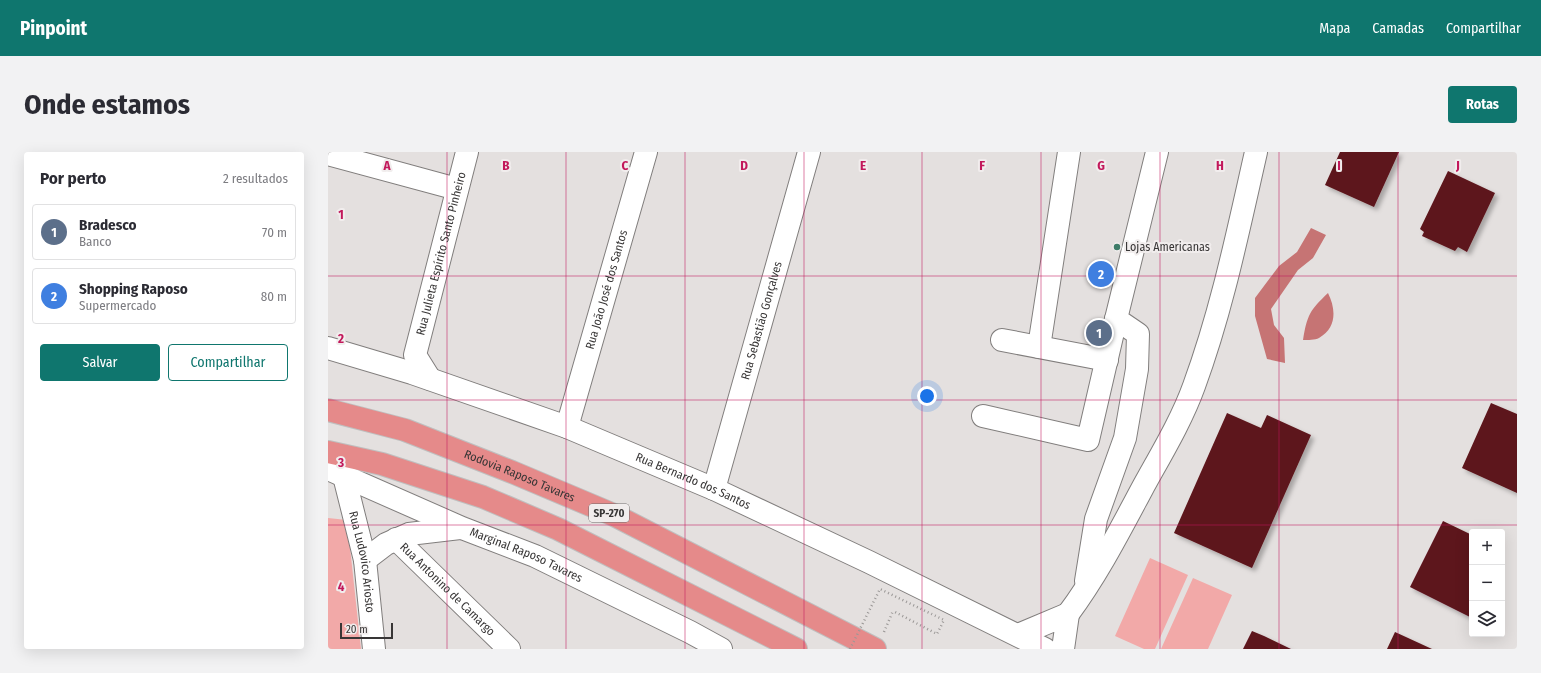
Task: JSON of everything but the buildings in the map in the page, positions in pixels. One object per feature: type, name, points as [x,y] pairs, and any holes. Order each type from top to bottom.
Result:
[{"type":"highway","name":"Rodovia Raposo Tavares","points":[[328,410],[405,430],[512,472],[614,515],[875,649]]},
{"type":"highway","points":[[328,452],[382,464],[483,497],[511,508],[558,529],[796,649]]},
{"type":"street","name":"Rua Julieta Espírito Santo Pinheiro","points":[[415,355],[467,152]]},
{"type":"street","name":"Rua João José dos Santos","points":[[567,427],[646,152]]},
{"type":"street","name":"Rua Sebastião Gonçalves","points":[[714,490],[809,152]]},
{"type":"street","points":[[1039,347],[1070,152]]},
{"type":"street","points":[[983,416],[1088,440],[1157,152]]},
{"type":"street","points":[[1063,649],[1068,614],[1107,555],[1169,440],[1193,388],[1213,329],[1256,152]]},
{"type":"street","points":[[328,154],[457,189]]},
{"type":"street","points":[[1085,590],[1096,519],[1125,438],[1137,369],[1138,334],[1116,319]]},
{"type":"street","points":[[1002,340],[1107,360]]},
{"type":"street","name":"Rua Bernardo dos Santos","points":[[328,348],[391,366],[567,427],[714,490],[869,562],[953,605],[1045,649]]},
{"type":"street","points":[[391,366],[415,355],[430,379]]},
{"type":"street","name":"Marginal Raposo Tavares","points":[[336,473],[462,528],[535,556],[690,632],[721,649]]},
{"type":"street","name":"Rua Ludovico Ariosto","points":[[336,473],[365,560],[374,649]]},
{"type":"street","points":[[396,539],[428,530],[462,528]]},
{"type":"street","name":"Rua Antonino de Camargo","points":[[365,560],[396,539],[509,649]]},
{"type":"street","points":[[1018,635],[1068,614]]},
{"type":"path","points":[[850,649],[880,588],[944,620],[937,634],[893,611]]},
{"type":"shaded area","points":[[1311,228],[1326,235],[1313,258],[1298,270],[1271,309],[1274,325],[1284,338],[1285,363],[1267,359],[1255,316],[1255,298],[1279,266],[1297,252]]},
{"type":"shaded area","points":[[1328,293],[1331,299],[1333,312],[1332,324],[1325,334],[1319,338],[1313,340],[1303,340],[1306,324],[1310,314]]},
{"type":"shaded area","points":[[328,518],[347,520],[361,649],[328,649]]},
{"type":"shaded area","points":[[1150,558],[1188,575],[1155,649],[1144,649],[1115,636]]},
{"type":"shaded area","points":[[1193,578],[1232,595],[1208,649],[1161,649]]},
{"type":"place","name":"Lojas Americanas","points":[[1117,247]]},
{"type":"place","name":"Shopping Raposo","points":[[1101,274]]},
{"type":"place","name":"Bradesco","points":[[1099,333]]}]
